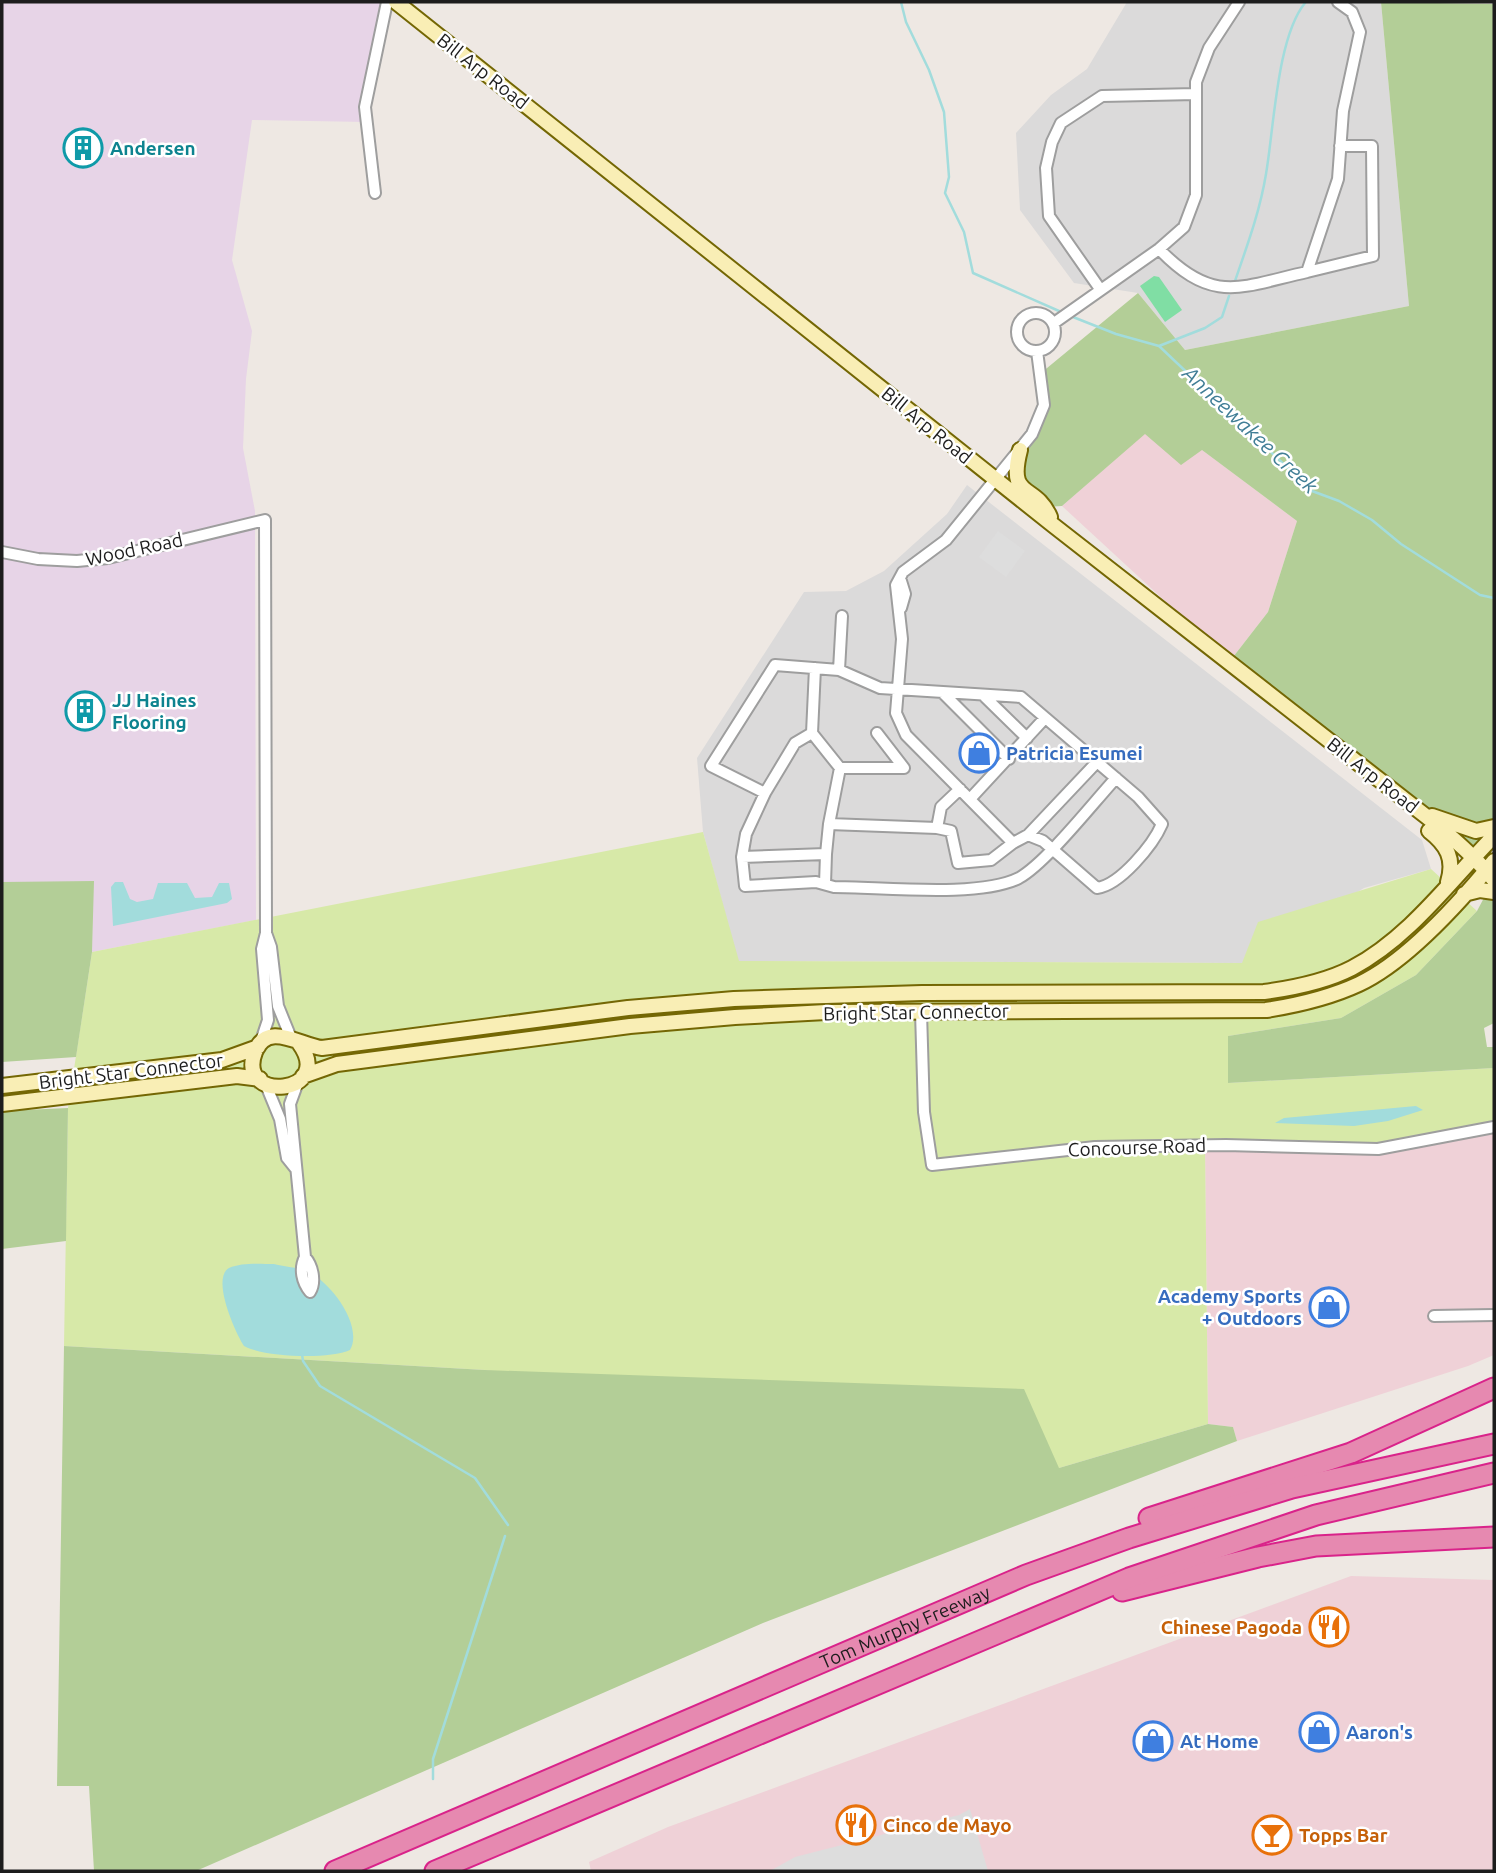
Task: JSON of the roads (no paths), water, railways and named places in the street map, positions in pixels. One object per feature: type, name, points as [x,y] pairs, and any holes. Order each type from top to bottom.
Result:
[{"type":"highway","points":[[1026,1575],[1057,1555],[1092,1539],[1351,1453],[1494,1388]]},
{"type":"highway","name":"Tom Murphy Freeway","points":[[335,1871],[1026,1575],[1129,1538],[1292,1488],[1494,1444]]},
{"type":"highway","name":"Tom Murphy Freeway","points":[[435,1871],[1057,1606],[1184,1557],[1278,1526],[1406,1492],[1494,1473]]},
{"type":"highway","points":[[1057,1606],[1288,1550],[1345,1543],[1494,1536]]},
{"type":"street","points":[[375,193],[365,107],[387,2]]},
{"type":"street","name":"Bill Arp Road","points":[[396,2],[1053,525],[1460,844],[1474,846],[1476,855],[1492,868]]},
{"type":"street","points":[[1054,323],[1159,249],[1184,228],[1196,195],[1196,82],[1209,48],[1239,2]]},
{"type":"street","points":[[1307,272],[1338,179],[1343,111],[1360,32],[1352,12],[1338,2]]},
{"type":"street","points":[[1100,289],[1049,216],[1046,167],[1052,142],[1061,123],[1102,96],[1196,94]]},
{"type":"street","points":[[1159,249],[1181,272],[1208,286],[1230,289],[1373,256],[1372,146],[1340,146]]},
{"type":"street","points":[[1028,314],[1049,317],[1054,323],[1054,339],[1048,347],[1037,351],[1022,347],[1016,327],[1028,314]]},
{"type":"street","points":[[1013,843],[906,735],[896,713],[901,608],[905,594],[901,581],[903,572],[946,540],[1032,434],[1044,405],[1037,351]]},
{"type":"street","points":[[1020,450],[1014,472],[1016,483],[1045,507],[1053,525]]},
{"type":"street","name":"Wood Road","points":[[2,552],[59,560],[108,558],[265,520],[266,933]]},
{"type":"street","points":[[839,670],[842,616]]},
{"type":"street","points":[[765,793],[711,766],[775,665],[815,668],[839,670],[880,688],[1021,697],[1115,778],[1163,824],[1155,841],[1111,886],[1097,888],[1043,841],[1028,835]]},
{"type":"street","points":[[815,668],[812,733],[840,768],[829,824],[825,884]]},
{"type":"street","points":[[944,694],[1009,759]]},
{"type":"street","points":[[984,696],[1027,738]]},
{"type":"street","points":[[970,799],[1045,718]]},
{"type":"street","points":[[812,733],[795,743],[765,793],[746,834],[742,857],[745,886],[816,882],[984,890],[1021,877],[1115,778]]},
{"type":"street","points":[[840,768],[904,768],[877,733]]},
{"type":"street","points":[[829,824],[937,828],[951,831],[958,863],[991,860],[1028,835],[1097,762]]},
{"type":"street","points":[[1366,770],[1364,779],[1441,841],[1450,855],[1453,867],[1447,885]]},
{"type":"street","points":[[937,828],[941,807],[960,789]]},
{"type":"street","points":[[1420,812],[1476,831],[1494,827]]},
{"type":"street","name":"Bright Star Connector","points":[[295,1040],[309,1047],[334,1047],[628,1008],[734,999],[922,993],[1264,992],[1296,987],[1353,968],[1405,929],[1494,836]]},
{"type":"street","points":[[742,857],[826,854]]},
{"type":"street","name":"Bright Star Connector","points":[[300,1079],[337,1064],[668,1022],[826,1012],[1266,1010],[1300,1005],[1361,983],[1382,969],[1417,943],[1492,868]]},
{"type":"street","points":[[1463,895],[1480,890],[1494,892]]},
{"type":"street","points":[[266,933],[271,947],[278,1006],[307,1059],[290,1104],[305,1257],[301,1265],[304,1284],[311,1298]]},
{"type":"street","points":[[266,933],[262,949],[268,1020],[253,1064],[280,1119],[286,1158],[295,1168]]},
{"type":"street","name":"Concourse Road","points":[[921,1012],[924,1112],[932,1165],[1095,1147],[1226,1145],[1378,1149],[1494,1127]]},
{"type":"street","points":[[259,1045],[273,1036],[295,1040]]},
{"type":"street","name":"Bright Star Connector","points":[[2,1086],[222,1060],[259,1045]]},
{"type":"street","name":"Bright Star Connector","points":[[2,1104],[237,1076],[263,1082]]},
{"type":"street","points":[[263,1082],[282,1089],[300,1079]]},
{"type":"street","points":[[1434,1315],[1494,1315]]},
{"type":"water","points":[[115,882],[123,882],[130,899],[137,902],[153,899],[158,883],[187,883],[195,898],[212,897],[219,883],[229,883],[232,899],[227,903],[113,926],[111,887]]},
{"type":"water","points":[[1416,1106],[1423,1110],[1388,1121],[1354,1126],[1275,1123],[1284,1118]]},
{"type":"water","points":[[274,1264],[306,1271],[334,1294],[349,1317],[353,1340],[350,1350],[327,1355],[296,1356],[266,1353],[244,1346],[226,1306],[222,1282],[224,1274],[229,1268],[240,1265]]},
{"type":"waterway","points":[[901,2],[906,22],[929,70],[944,112],[949,177],[945,193],[964,232],[973,273],[1059,311]]},
{"type":"waterway","points":[[1235,281],[1263,188],[1282,60],[1296,18],[1305,3]]},
{"type":"waterway","points":[[1159,346],[1205,328],[1222,317],[1229,296]]},
{"type":"waterway","name":"Anneewakee Creek","points":[[1073,317],[1116,334],[1159,346],[1312,491],[1339,501],[1372,520],[1401,544],[1480,595],[1494,598]]},
{"type":"waterway","points":[[302,1354],[303,1361],[320,1386],[475,1478],[508,1525]]},
{"type":"waterway","points":[[433,1779],[433,1759],[505,1536]]},
{"type":"place","name":"Andersen","points":[[83,148]]},
{"type":"place","name":"JJ Haines Flooring","points":[[85,711]]},
{"type":"place","name":"Patricia Esumei","points":[[979,753]]},
{"type":"place","name":"Academy Sports + Outdoors","points":[[1329,1307]]},
{"type":"place","name":"Chinese Pagoda","points":[[1329,1627]]},
{"type":"place","name":"Aaron's","points":[[1319,1732]]},
{"type":"place","name":"At Home","points":[[1153,1741]]},
{"type":"place","name":"Cinco de Mayo","points":[[856,1825]]},
{"type":"place","name":"Topps Bar","points":[[1272,1835]]}]
